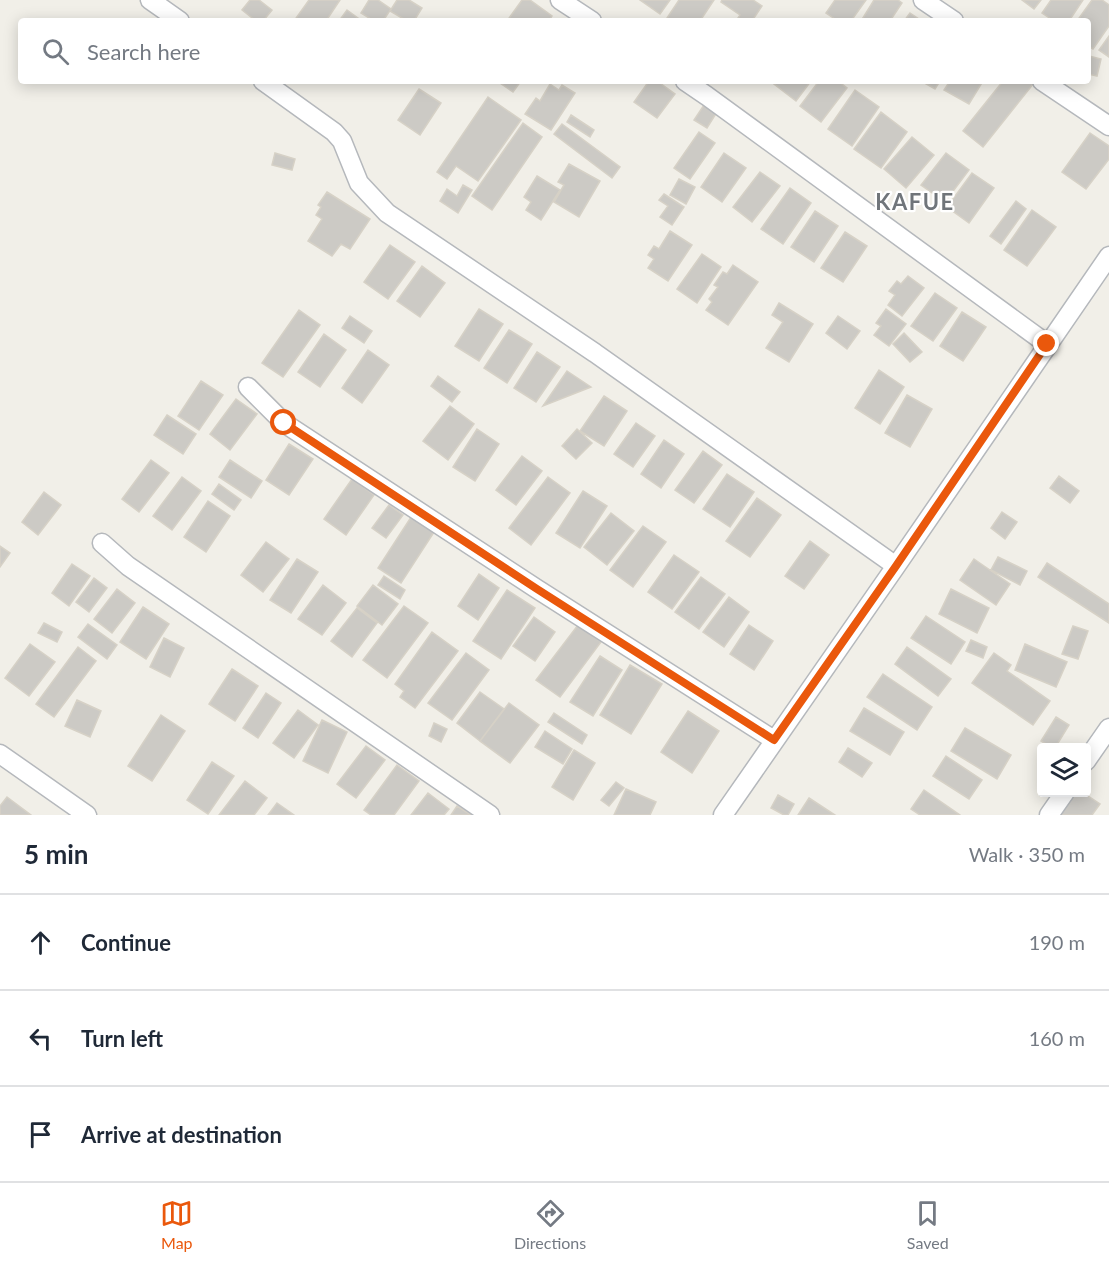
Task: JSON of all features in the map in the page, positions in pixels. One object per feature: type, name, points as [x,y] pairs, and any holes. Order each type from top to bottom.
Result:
[{"type":"street","points":[[150,0],[176,18]]},
{"type":"street","points":[[560,0],[587,18]]},
{"type":"street","points":[[922,0],[949,18]]},
{"type":"street","points":[[267,84],[342,141],[359,183],[387,213],[595,353],[896,566]]},
{"type":"street","points":[[689,84],[1047,344]]},
{"type":"street","points":[[1046,84],[1109,126]]},
{"type":"street","points":[[723,815],[1109,256]]},
{"type":"street","points":[[248,387],[284,423],[537,589],[774,740]]},
{"type":"street","points":[[102,543],[128,566],[490,815]]},
{"type":"street","points":[[1091,754],[1109,729]]},
{"type":"street","points":[[0,754],[87,815]]},
{"type":"street","points":[[1049,815],[1062,797]]},
{"type":"building","points":[[250,0],[259,0],[272,10],[265,18],[252,18],[242,10]]},
{"type":"building","points":[[309,0],[340,0],[328,18],[296,18]]},
{"type":"building","points":[[369,0],[378,0],[391,9],[385,18],[369,18],[361,13]]},
{"type":"building","points":[[397,0],[409,0],[422,8],[416,18],[402,18],[390,11]]},
{"type":"building","points":[[522,0],[530,0],[552,16],[551,18],[509,18]]},
{"type":"building","points":[[640,0],[670,0],[660,14]]},
{"type":"building","points":[[679,0],[714,0],[702,18],[667,18]]},
{"type":"building","points":[[722,0],[753,0],[762,6],[754,18],[738,18],[740,15],[721,2]]},
{"type":"building","points":[[835,0],[866,0],[853,18],[834,18],[826,13]]},
{"type":"building","points":[[874,0],[898,0],[902,3],[892,18],[863,18]]},
{"type":"building","points":[[1022,0],[1041,0],[1034,9]]},
{"type":"building","points":[[1051,0],[1083,0],[1071,18],[1050,18],[1042,13]]},
{"type":"building","points":[[1092,0],[1102,0],[1109,5],[1109,26],[1093,49],[1091,48],[1091,18],[1079,18]]},
{"type":"building","points":[[347,10],[358,18],[341,18]]},
{"type":"building","points":[[910,13],[918,18],[906,18]]},
{"type":"building","points":[[1109,36],[1109,57],[1099,50]]},
{"type":"building","points":[[1091,56],[1101,59],[1097,76],[1091,75]]},
{"type":"building","points":[[501,84],[519,84],[513,92]]},
{"type":"building","points":[[550,84],[559,90],[562,85],[575,93],[551,130],[525,114],[536,98],[540,101]]},
{"type":"building","points":[[647,84],[661,84],[675,94],[657,118],[634,102]]},
{"type":"building","points":[[774,84],[809,84],[796,101]]},
{"type":"building","points":[[817,84],[842,84],[847,88],[821,122],[800,106]]},
{"type":"building","points":[[926,84],[938,84],[935,89]]},
{"type":"building","points":[[948,84],[981,84],[969,104],[944,90]]},
{"type":"building","points":[[1001,84],[1033,84],[983,147],[963,131]]},
{"type":"building","points":[[419,89],[441,103],[420,135],[398,120]]},
{"type":"building","points":[[855,90],[879,107],[852,146],[828,129]]},
{"type":"building","points":[[488,97],[521,120],[478,181],[456,166],[447,179],[437,172]]},
{"type":"building","points":[[704,105],[717,112],[707,128],[694,120]]},
{"type":"building","points":[[881,112],[907,132],[881,168],[854,149]]},
{"type":"building","points":[[571,115],[594,130],[590,137],[567,122]]},
{"type":"building","points":[[523,123],[542,137],[492,210],[472,196]]},
{"type":"building","points":[[562,124],[620,167],[612,178],[554,134]]},
{"type":"building","points":[[699,132],[715,143],[690,179],[674,168]]},
{"type":"building","points":[[1090,133],[1109,146],[1109,159],[1086,189],[1062,172]]},
{"type":"building","points":[[912,137],[934,155],[906,188],[884,169]]},
{"type":"building","points":[[275,153],[295,159],[292,170],[272,165]]},
{"type":"building","points":[[724,153],[746,168],[722,202],[701,187]]},
{"type":"building","points":[[946,153],[969,170],[945,202],[921,185]]},
{"type":"building","points":[[569,164],[600,181],[579,217],[554,202],[564,185],[558,182]]},
{"type":"building","points":[[760,172],[780,186],[752,222],[733,207]]},
{"type":"building","points":[[972,173],[994,188],[969,223],[947,207]]},
{"type":"building","points":[[537,176],[560,190],[541,220],[526,210],[531,202],[524,197]]},
{"type":"building","points":[[679,179],[695,187],[686,204],[670,195]]},
{"type":"building","points":[[463,185],[472,190],[458,213],[440,201],[447,189],[457,196]]},
{"type":"building","points":[[790,188],[811,203],[783,244],[761,229]]},
{"type":"building","points":[[327,192],[370,219],[350,249],[341,244],[332,256],[308,241],[322,219],[316,215],[321,207],[318,205]]},
{"type":"building","points":[[664,194],[684,207],[672,225],[660,217],[668,206],[659,200]]},
{"type":"building","points":[[1016,201],[1026,209],[1001,244],[990,236]]},
{"type":"building","points":[[1032,210],[1056,227],[1027,266],[1004,250]]},
{"type":"building","points":[[815,211],[838,226],[814,262],[791,247]]},
{"type":"building","points":[[670,231],[692,245],[668,281],[648,268],[654,259],[648,255],[654,246],[659,249]]},
{"type":"building","points":[[845,232],[867,246],[843,282],[821,268]]},
{"type":"building","points":[[390,245],[415,262],[388,299],[364,282]]},
{"type":"building","points":[[702,254],[721,267],[697,303],[677,289]]},
{"type":"building","points":[[733,265],[758,282],[728,325],[706,310],[712,302],[709,299],[718,287],[714,285],[723,272],[727,274]]},
{"type":"building","points":[[422,266],[445,283],[420,317],[397,301]]},
{"type":"building","points":[[908,276],[924,288],[902,316],[888,305],[895,295],[889,291],[897,281],[901,284]]},
{"type":"building","points":[[935,293],[957,308],[933,341],[911,326]]},
{"type":"building","points":[[779,303],[813,324],[789,362],[766,348],[783,322],[772,315]]},
{"type":"building","points":[[479,309],[503,324],[479,361],[455,346]]},
{"type":"building","points":[[886,309],[906,324],[889,346],[874,335],[881,326],[876,323]]},
{"type":"building","points":[[299,310],[320,325],[283,377],[262,363]]},
{"type":"building","points":[[962,312],[986,327],[963,361],[940,346]]},
{"type":"building","points":[[350,316],[372,331],[364,343],[342,328]]},
{"type":"building","points":[[838,316],[860,331],[847,349],[826,333]]},
{"type":"building","points":[[509,330],[532,344],[507,383],[484,368]]},
{"type":"building","points":[[904,333],[922,352],[910,362],[893,344]]},
{"type":"building","points":[[324,334],[346,350],[320,387],[298,372]]},
{"type":"building","points":[[368,350],[389,365],[362,403],[342,388]]},
{"type":"building","points":[[537,352],[560,367],[536,402],[514,388]]},
{"type":"building","points":[[879,370],[904,387],[880,424],[855,408]]},
{"type":"building","points":[[567,371],[591,387],[543,406]]},
{"type":"building","points":[[438,376],[460,392],[452,402],[431,386]]},
{"type":"building","points":[[201,381],[223,395],[199,430],[178,416]]},
{"type":"building","points":[[907,395],[932,409],[910,447],[885,433]]},
{"type":"building","points":[[604,396],[627,411],[604,446],[580,431]]},
{"type":"building","points":[[236,399],[257,414],[230,450],[210,434]]},
{"type":"building","points":[[450,406],[474,424],[448,460],[423,441]]},
{"type":"building","points":[[167,415],[196,434],[183,454],[154,435]]},
{"type":"building","points":[[636,423],[655,436],[633,467],[614,454]]},
{"type":"building","points":[[477,429],[499,444],[475,481],[453,467]]},
{"type":"building","points":[[577,429],[592,443],[576,459],[562,446]]},
{"type":"building","points":[[664,440],[684,454],[661,488],[641,474]]},
{"type":"building","points":[[289,444],[313,459],[289,495],[266,480]]},
{"type":"building","points":[[703,451],[722,465],[694,503],[675,490]]},
{"type":"building","points":[[522,456],[542,471],[516,505],[496,490]]},
{"type":"building","points":[[151,460],[169,473],[139,512],[122,499]]},
{"type":"building","points":[[230,460],[262,481],[251,498],[219,477]]},
{"type":"building","points":[[727,474],[754,492],[730,527],[703,509]]},
{"type":"building","points":[[1059,476],[1079,491],[1070,503],[1050,488]]},
{"type":"building","points":[[182,477],[201,491],[172,530],[153,516]]},
{"type":"building","points":[[548,477],[570,493],[531,545],[509,528]]},
{"type":"building","points":[[352,479],[374,495],[346,535],[324,519]]},
{"type":"building","points":[[219,484],[241,500],[234,510],[212,494]]},
{"type":"building","points":[[583,491],[607,506],[580,548],[556,533]]},
{"type":"building","points":[[44,492],[61,505],[38,535],[22,522]]},
{"type":"building","points":[[757,498],[781,515],[750,557],[726,541]]},
{"type":"building","points":[[208,501],[230,516],[206,552],[184,537]]},
{"type":"building","points":[[389,505],[403,515],[386,538],[372,528]]},
{"type":"building","points":[[415,511],[438,526],[401,583],[378,568]]},
{"type":"building","points":[[1002,512],[1017,522],[1005,539],[991,528]]},
{"type":"building","points":[[611,513],[634,531],[607,565],[584,547]]},
{"type":"building","points":[[643,526],[666,542],[633,587],[610,570]]},
{"type":"building","points":[[810,541],[829,555],[804,589],[785,576]]},
{"type":"building","points":[[266,542],[289,559],[263,592],[241,575]]},
{"type":"building","points":[[0,546],[10,553],[0,567]]},
{"type":"building","points":[[674,555],[699,572],[672,609],[648,592]]},
{"type":"building","points":[[998,557],[1027,571],[1020,585],[991,570]]},
{"type":"building","points":[[297,559],[318,572],[291,613],[270,600]]},
{"type":"building","points":[[974,559],[1010,584],[996,605],[960,580]]},
{"type":"building","points":[[1047,563],[1109,604],[1109,623],[1038,577]]},
{"type":"building","points":[[72,564],[90,576],[69,606],[52,593]]},
{"type":"building","points":[[479,574],[499,588],[478,620],[458,606]]},
{"type":"building","points":[[384,576],[405,590],[400,599],[378,585]]},
{"type":"building","points":[[701,577],[725,594],[699,629],[675,612]]},
{"type":"building","points":[[94,578],[107,588],[89,612],[76,602]]},
{"type":"building","points":[[323,585],[346,603],[322,635],[298,619]]},
{"type":"building","points":[[373,585],[398,604],[382,625],[357,606]]},
{"type":"building","points":[[117,589],[135,603],[112,633],[94,619]]},
{"type":"building","points":[[951,589],[989,608],[977,633],[939,614]]},
{"type":"building","points":[[507,590],[535,608],[501,659],[473,641]]},
{"type":"building","points":[[729,597],[749,612],[724,647],[703,632]]},
{"type":"building","points":[[404,606],[428,623],[387,678],[363,660]]},
{"type":"building","points":[[143,607],[169,624],[146,659],[120,642]]},
{"type":"building","points":[[357,608],[377,623],[352,657],[331,641]]},
{"type":"building","points":[[926,616],[965,642],[951,664],[911,638]]},
{"type":"building","points":[[534,617],[555,632],[535,661],[513,646]]},
{"type":"building","points":[[44,623],[62,632],[57,642],[38,633]]},
{"type":"building","points":[[88,624],[117,645],[107,659],[78,637]]},
{"type":"building","points":[[578,625],[601,642],[560,697],[536,680]]},
{"type":"building","points":[[749,625],[773,641],[754,670],[730,654]]},
{"type":"building","points":[[1073,626],[1088,631],[1078,659],[1062,654]]},
{"type":"building","points":[[432,632],[458,651],[415,708],[400,697],[404,691],[395,684]]},
{"type":"building","points":[[164,638],[184,648],[170,677],[150,667]]},
{"type":"building","points":[[971,640],[987,647],[983,658],[966,651]]},
{"type":"building","points":[[30,644],[55,662],[29,696],[5,678]]},
{"type":"building","points":[[1025,644],[1067,662],[1056,687],[1015,670]]},
{"type":"building","points":[[78,647],[96,661],[54,717],[36,704]]},
{"type":"building","points":[[907,647],[951,679],[938,696],[895,664]]},
{"type":"building","points":[[466,653],[489,670],[452,720],[428,703]]},
{"type":"building","points":[[994,653],[1011,665],[1007,671],[1050,701],[1033,725],[972,683]]},
{"type":"building","points":[[600,656],[622,670],[593,716],[570,702]]},
{"type":"building","points":[[630,665],[662,684],[631,734],[600,715]]},
{"type":"building","points":[[232,669],[258,686],[235,721],[209,704]]},
{"type":"building","points":[[883,674],[932,707],[917,730],[867,697]]},
{"type":"building","points":[[480,692],[504,709],[480,741],[457,723]]},
{"type":"building","points":[[266,693],[281,703],[258,738],[243,728]]},
{"type":"building","points":[[77,700],[101,711],[90,737],[65,726]]},
{"type":"building","points":[[509,703],[539,725],[510,763],[480,741]]},
{"type":"building","points":[[864,708],[904,732],[890,755],[850,731]]},
{"type":"building","points":[[298,710],[318,725],[294,758],[273,743]]},
{"type":"building","points":[[688,711],[719,731],[692,773],[661,752]]},
{"type":"building","points":[[554,713],[587,735],[582,744],[548,722]]},
{"type":"building","points":[[161,715],[185,731],[152,781],[128,766]]},
{"type":"building","points":[[1056,717],[1069,725],[1058,743],[1041,741]]},
{"type":"building","points":[[322,720],[347,732],[328,773],[303,761]]},
{"type":"building","points":[[434,723],[447,729],[441,742],[429,736]]},
{"type":"building","points":[[965,728],[1011,755],[997,779],[951,751]]},
{"type":"building","points":[[545,731],[572,749],[563,764],[535,747]]},
{"type":"building","points":[[366,746],[385,760],[356,798],[337,784]]},
{"type":"building","points":[[848,748],[872,763],[862,777],[839,762]]},
{"type":"building","points":[[574,750],[595,763],[573,800],[552,787]]},
{"type":"building","points":[[946,756],[982,780],[969,799],[933,776]]},
{"type":"building","points":[[212,762],[234,776],[208,814],[187,800]]},
{"type":"building","points":[[397,765],[419,781],[394,815],[371,815],[364,810]]},
{"type":"building","points":[[245,781],[267,798],[254,815],[219,815]]},
{"type":"building","points":[[616,782],[624,788],[609,806],[601,800]]},
{"type":"building","points":[[626,789],[656,802],[650,815],[614,815]]},
{"type":"building","points":[[924,790],[960,815],[920,815],[911,809]]},
{"type":"building","points":[[428,793],[449,809],[444,815],[411,815]]},
{"type":"building","points":[[778,795],[794,804],[788,815],[771,808]]},
{"type":"building","points":[[7,797],[31,815],[0,815],[0,806]]},
{"type":"building","points":[[1071,797],[1090,797],[1100,804],[1092,815],[1059,815]]},
{"type":"building","points":[[809,798],[835,815],[798,815]]},
{"type":"building","points":[[277,803],[294,815],[268,815]]},
{"type":"building","points":[[457,806],[471,815],[451,815]]},
{"type":"district","name":"KAFUE","points":[[915,202]]},
{"type":"route","points":[[284,423],[537,589],[774,740],[1047,344]]}]
